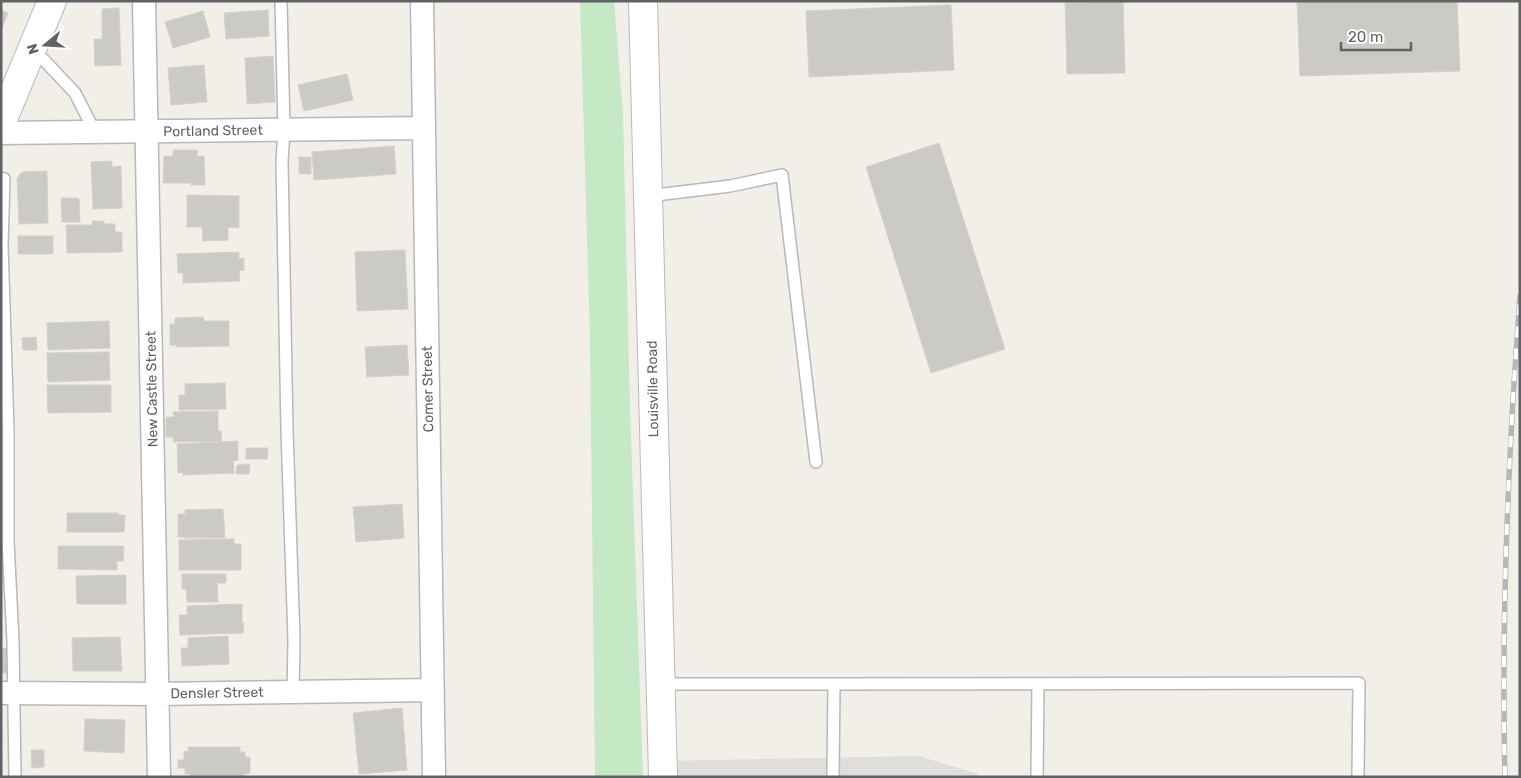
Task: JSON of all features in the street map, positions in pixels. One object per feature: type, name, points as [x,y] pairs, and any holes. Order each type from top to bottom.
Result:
[{"type":"main road","points":[[1,124],[52,1]]},
{"type":"main road","name":"Louisville Road","points":[[643,1],[663,777]]},
{"type":"street","name":"New Castle Street","points":[[144,1],[159,777]]},
{"type":"street","name":"Comer Street","points":[[422,1],[434,777]]},
{"type":"street","name":"Portland Street","points":[[1,133],[424,128]]},
{"type":"street","name":"Densler Street","points":[[8,693],[158,694],[433,690]]},
{"type":"lane","points":[[281,1],[287,430],[294,640],[293,692]]},
{"type":"lane","points":[[31,52],[44,60],[75,93],[95,132]]},
{"type":"lane","points":[[648,196],[730,186],[782,175],[816,462]]},
{"type":"lane","points":[[1,178],[4,179],[2,245],[8,429],[8,693],[15,777]]},
{"type":"lane","points":[[661,684],[1359,683],[1358,777]]},
{"type":"lane","points":[[832,777],[834,684]]},
{"type":"lane","points":[[1037,777],[1038,684]]},
{"type":"shaded area","points":[[919,756],[978,774],[978,777],[663,777],[663,761]]},
{"type":"green space","points":[[580,1],[614,1],[623,115],[630,408],[643,777],[595,777],[590,339]]},
{"type":"building","points":[[1297,1],[1457,1],[1460,71],[1300,76]]},
{"type":"building","points":[[1123,2],[1125,73],[1067,74],[1065,3]]},
{"type":"building","points":[[951,5],[954,70],[809,77],[806,11]]},
{"type":"building","points":[[119,8],[121,65],[95,66],[94,39],[102,39],[102,9]]},
{"type":"building","points":[[1,10],[8,13],[1,31]]},
{"type":"building","points":[[268,10],[269,36],[226,39],[224,13]]},
{"type":"building","points":[[203,11],[210,37],[173,48],[165,22]]},
{"type":"building","points":[[273,56],[275,102],[247,104],[245,58]]},
{"type":"building","points":[[204,65],[207,102],[171,105],[168,68]]},
{"type":"building","points":[[347,74],[353,100],[304,111],[298,85]]},
{"type":"building","points":[[939,143],[1005,349],[931,373],[866,167]]},
{"type":"building","points":[[394,146],[396,174],[314,180],[312,152]]},
{"type":"building","points":[[173,150],[198,150],[197,156],[204,156],[205,185],[163,183],[164,156],[173,156]]},
{"type":"building","points":[[299,157],[311,157],[311,174],[299,174]]},
{"type":"building","points":[[112,161],[112,167],[121,166],[122,208],[93,209],[91,162]]},
{"type":"building","points":[[47,171],[48,223],[19,224],[17,178],[22,172]]},
{"type":"building","points":[[187,195],[239,196],[239,228],[228,227],[228,240],[203,241],[202,227],[187,227]]},
{"type":"building","points":[[61,198],[79,198],[80,222],[62,222]]},
{"type":"building","points":[[92,221],[104,221],[104,224],[115,224],[115,232],[122,232],[122,252],[67,253],[66,225],[92,225]]},
{"type":"building","points":[[18,236],[53,236],[53,254],[18,254]]},
{"type":"building","points":[[405,250],[408,309],[357,311],[355,252]]},
{"type":"building","points":[[239,252],[239,259],[244,258],[244,270],[239,271],[240,281],[183,283],[183,273],[178,273],[177,254]]},
{"type":"building","points":[[203,317],[204,321],[229,321],[229,346],[176,347],[176,345],[170,345],[170,324],[175,324],[175,318]]},
{"type":"building","points":[[109,321],[110,348],[48,350],[47,323]]},
{"type":"building","points":[[36,337],[37,350],[23,350],[22,338]]},
{"type":"building","points":[[407,345],[409,375],[367,377],[365,347]]},
{"type":"building","points":[[109,352],[110,380],[48,382],[47,353]]},
{"type":"building","points":[[225,383],[226,409],[179,410],[179,395],[185,395],[185,384]]},
{"type":"building","points":[[47,385],[111,385],[111,412],[48,413]]},
{"type":"building","points":[[218,411],[218,431],[221,431],[222,441],[173,442],[173,437],[166,437],[166,417],[174,417],[173,412]]},
{"type":"building","points":[[238,441],[238,460],[233,461],[234,473],[183,475],[183,472],[178,473],[177,444]]},
{"type":"building","points":[[246,448],[268,448],[267,459],[246,459]]},
{"type":"building","points":[[250,464],[249,474],[236,474],[237,465]]},
{"type":"building","points":[[402,504],[404,538],[356,542],[353,507]]},
{"type":"building","points":[[223,509],[225,538],[178,537],[178,514],[185,514],[185,510]]},
{"type":"building","points":[[67,513],[118,513],[118,515],[125,515],[124,532],[67,532]]},
{"type":"building","points":[[234,539],[234,544],[241,544],[241,570],[179,570],[179,540]]},
{"type":"building","points":[[58,546],[124,546],[123,561],[117,561],[117,570],[58,569]]},
{"type":"building","points":[[182,574],[226,574],[226,583],[217,583],[218,602],[187,602],[186,589],[182,589]]},
{"type":"building","points":[[126,575],[126,604],[77,604],[76,576]]},
{"type":"building","points":[[242,604],[243,633],[180,635],[179,615],[187,615],[187,606]]},
{"type":"building","points":[[228,636],[229,664],[182,666],[181,648],[188,648],[188,638]]},
{"type":"building","points":[[120,637],[122,671],[73,671],[72,638]]},
{"type":"building","points":[[7,648],[7,673],[1,673],[1,649]]},
{"type":"building","points":[[402,708],[407,770],[359,774],[353,713]]},
{"type":"building","points":[[85,719],[125,720],[124,753],[84,751]]},
{"type":"building","points":[[188,747],[240,747],[240,752],[245,752],[245,757],[250,757],[250,773],[244,774],[244,777],[190,777],[190,774],[185,774],[185,768],[178,768],[178,760],[184,760],[184,751],[188,752]]},
{"type":"building","points":[[31,750],[44,750],[44,767],[32,768]]},
{"type":"railway","points":[[1505,777],[1506,536],[1520,296]]}]
